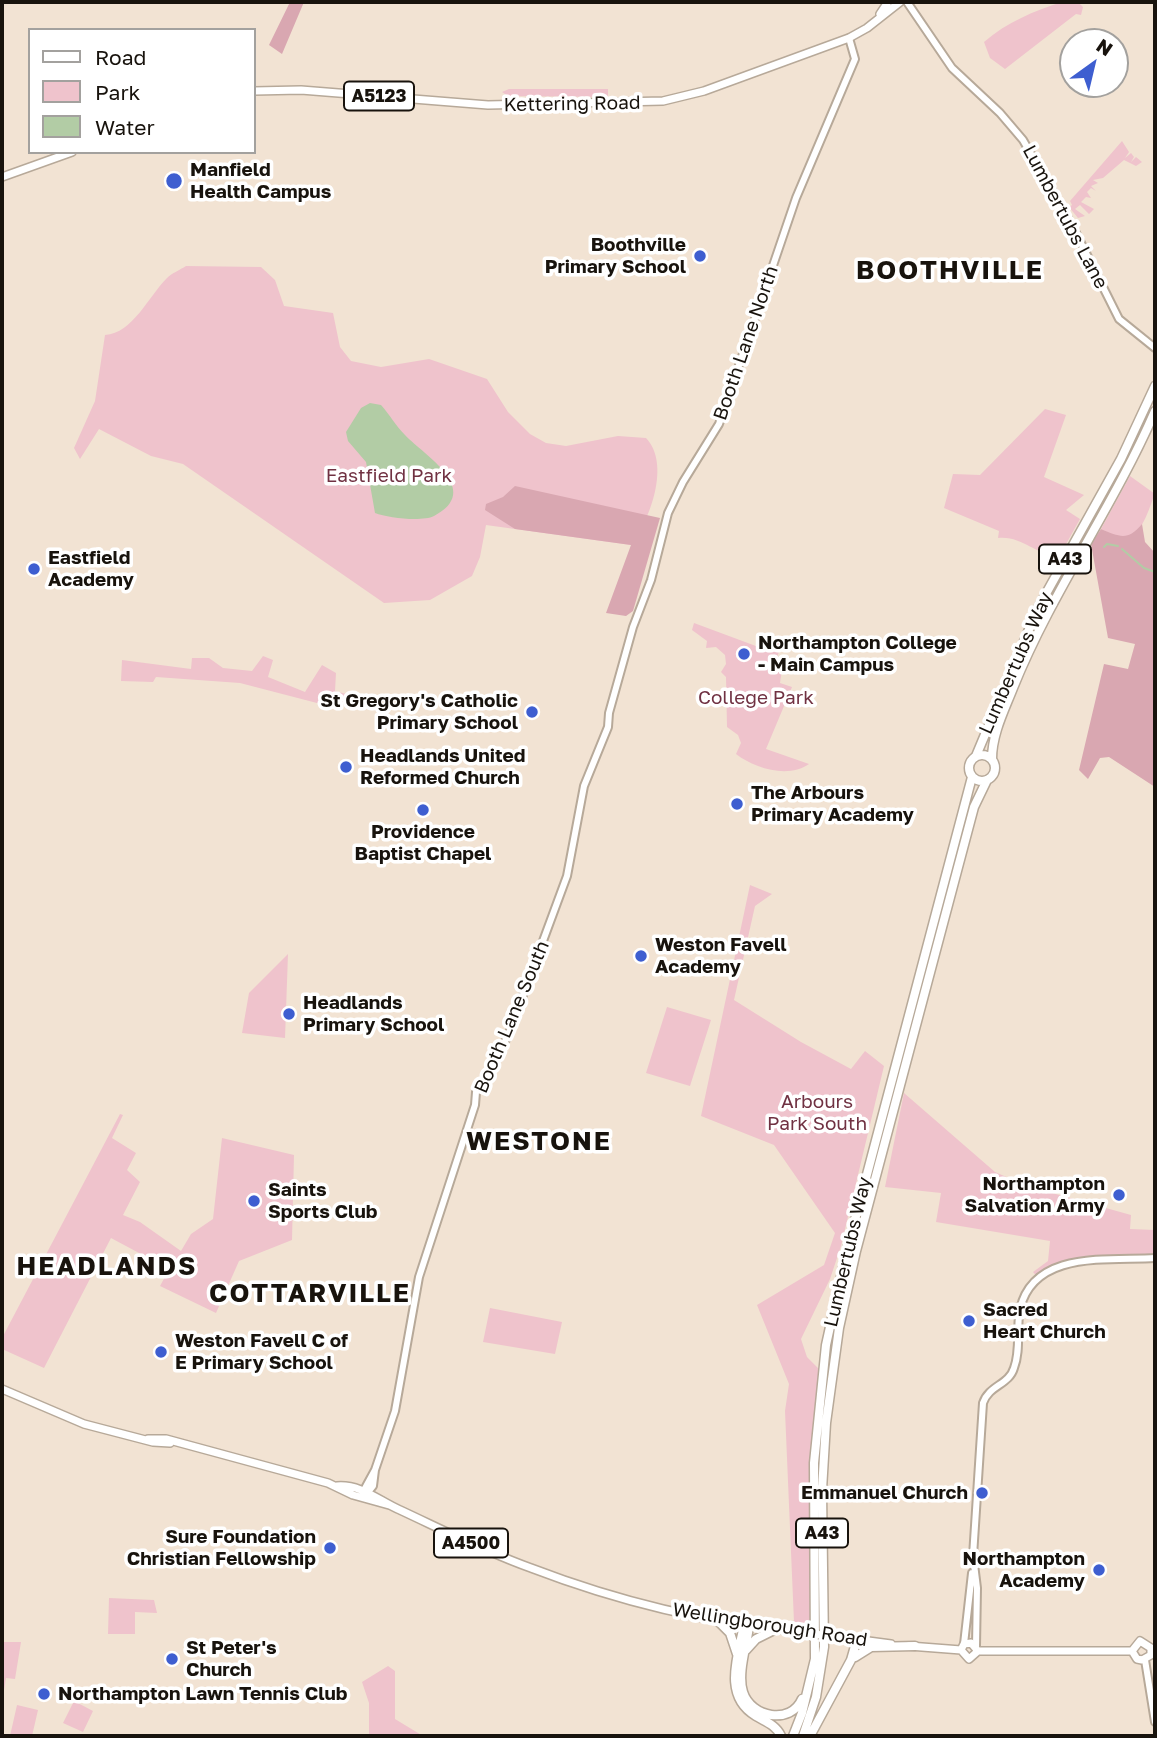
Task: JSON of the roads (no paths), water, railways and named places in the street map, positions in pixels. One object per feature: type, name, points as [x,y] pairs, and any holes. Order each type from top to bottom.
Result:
[{"type":"highway","name":"Lumbertubs Way","points":[[976,756],[1038,608],[1121,459],[1155,386]]},
{"type":"highway","name":"Lumbertubs Way","points":[[992,759],[995,733],[1032,644],[1069,570],[1119,485],[1155,411]]},
{"type":"highway","points":[[976,756],[985,755],[992,759]]},
{"type":"highway","name":"A43","points":[[972,777],[968,766],[976,756]]},
{"type":"highway","name":"A43","points":[[987,780],[995,770],[992,759]]},
{"type":"highway","name":"Lumbertubs Way","points":[[793,1736],[803,1713],[815,1659],[814,1474],[827,1345],[847,1250],[972,777]]},
{"type":"highway","points":[[972,777],[987,780]]},
{"type":"highway","name":"Lumbertubs Way","points":[[803,1736],[816,1697],[824,1647],[822,1490],[831,1374],[841,1316],[974,807],[987,780]]},
{"type":"highway","points":[[717,1620],[734,1641],[737,1660]]},
{"type":"highway","points":[[747,1625],[741,1683],[746,1698],[758,1709],[782,1717],[799,1707],[815,1659]]},
{"type":"highway","points":[[747,1625],[737,1660],[734,1687],[737,1698],[753,1714],[774,1726],[781,1736]]},
{"type":"highway","points":[[746,1650],[756,1639],[774,1630]]},
{"type":"highway","points":[[810,1736],[852,1660],[857,1639]]},
{"type":"highway","points":[[852,1660],[867,1648],[915,1646]]},
{"type":"main road","name":"Kettering Road","points":[[876,21],[888,2]]},
{"type":"main road","name":"Kettering Road","points":[[256,91],[301,90],[488,106],[663,101],[704,91],[849,37],[900,2]]},
{"type":"main road","points":[[2,177],[66,154]]},
{"type":"main road","name":"Wellingborough Road","points":[[2,1389],[84,1424],[154,1442],[170,1443],[365,1494],[492,1552],[569,1583],[624,1599],[774,1630],[915,1646],[963,1647]]},
{"type":"main road","name":"Wellingborough Road","points":[[337,1486],[353,1495],[365,1494]]},
{"type":"main road","points":[[1140,1641],[1153,1648],[1151,1655],[1145,1660],[1137,1659],[1132,1651],[1140,1641]]},
{"type":"main road","points":[[977,1649],[969,1659],[962,1655],[963,1647],[1132,1651]]},
{"type":"street","name":"Lumbertubs Lane","points":[[907,2],[952,68],[1000,113],[1023,140],[1073,227],[1119,320],[1155,348]]},
{"type":"street","name":"Booth Lane North","points":[[608,727],[609,713],[633,627],[651,580],[668,513],[724,413],[796,198],[855,59],[849,37]]},
{"type":"street","points":[[1139,338],[1155,341]]},
{"type":"street","name":"Booth Lane South","points":[[365,1494],[396,1405],[419,1277],[475,1105],[476,1092],[498,1058],[568,874],[589,769],[608,727]]},
{"type":"street","points":[[963,1647],[973,1568],[983,1403],[992,1388],[1007,1379],[1014,1370],[1019,1311],[1026,1295],[1039,1279],[1056,1267],[1076,1261],[1130,1256],[1155,1258]]},
{"type":"street","points":[[973,1568],[977,1588],[977,1649]]},
{"type":"street","points":[[1145,1660],[1155,1721]]},
{"type":"water","points":[[370,403],[381,405],[405,435],[436,463],[452,484],[453,495],[448,506],[434,516],[405,519],[375,513],[366,462],[348,441],[346,432],[361,408]]},
{"type":"waterway","points":[[1104,547],[1107,544],[1118,546]]},
{"type":"waterway","points":[[1122,549],[1144,568],[1155,572]]},
{"type":"place","name":"Manfield Health Campus","points":[[174,181]]},
{"type":"place","name":"Boothville Primary School","points":[[700,256]]},
{"type":"place","name":"Eastfield Academy","points":[[34,569]]},
{"type":"place","name":"Northampton College - Main Campus","points":[[744,654]]},
{"type":"place","name":"St Gregory's Catholic Primary School","points":[[532,712]]},
{"type":"place","name":"Headlands United Reformed Church","points":[[346,767]]},
{"type":"place","name":"The Arbours Primary Academy","points":[[737,804]]},
{"type":"place","name":"Providence Baptist Chapel","points":[[423,810]]},
{"type":"place","name":"Weston Favell Academy","points":[[641,956]]},
{"type":"place","name":"Headlands Primary School","points":[[289,1014]]},
{"type":"place","name":"Northampton Salvation Army","points":[[1119,1195]]},
{"type":"place","name":"Saints Sports Club","points":[[254,1201]]},
{"type":"place","name":"Sacred Heart Church","points":[[969,1321]]},
{"type":"place","name":"Weston Favell C of E Primary School","points":[[161,1352]]},
{"type":"place","name":"Emmanuel Church","points":[[982,1493]]},
{"type":"place","name":"Sure Foundation Christian Fellowship","points":[[330,1548]]},
{"type":"place","name":"Northampton Academy","points":[[1099,1570]]},
{"type":"place","name":"St Peter's Church","points":[[172,1659]]},
{"type":"place","name":"Northampton Lawn Tennis Club","points":[[44,1694]]},
{"type":"district","name":"BOOTHVILLE","points":[[950,271]]},
{"type":"district","name":"WESTONE","points":[[539,1142]]},
{"type":"district","name":"HEADLANDS","points":[[107,1267]]},
{"type":"district","name":"COTTARVILLE","points":[[310,1294]]},
{"type":"park label","name":"Eastfield Park","points":[[389,476]]},
{"type":"park label","name":"College Park","points":[[756,698]]},
{"type":"park label","name":"Arbours Park South","points":[[817,1113]]}]
